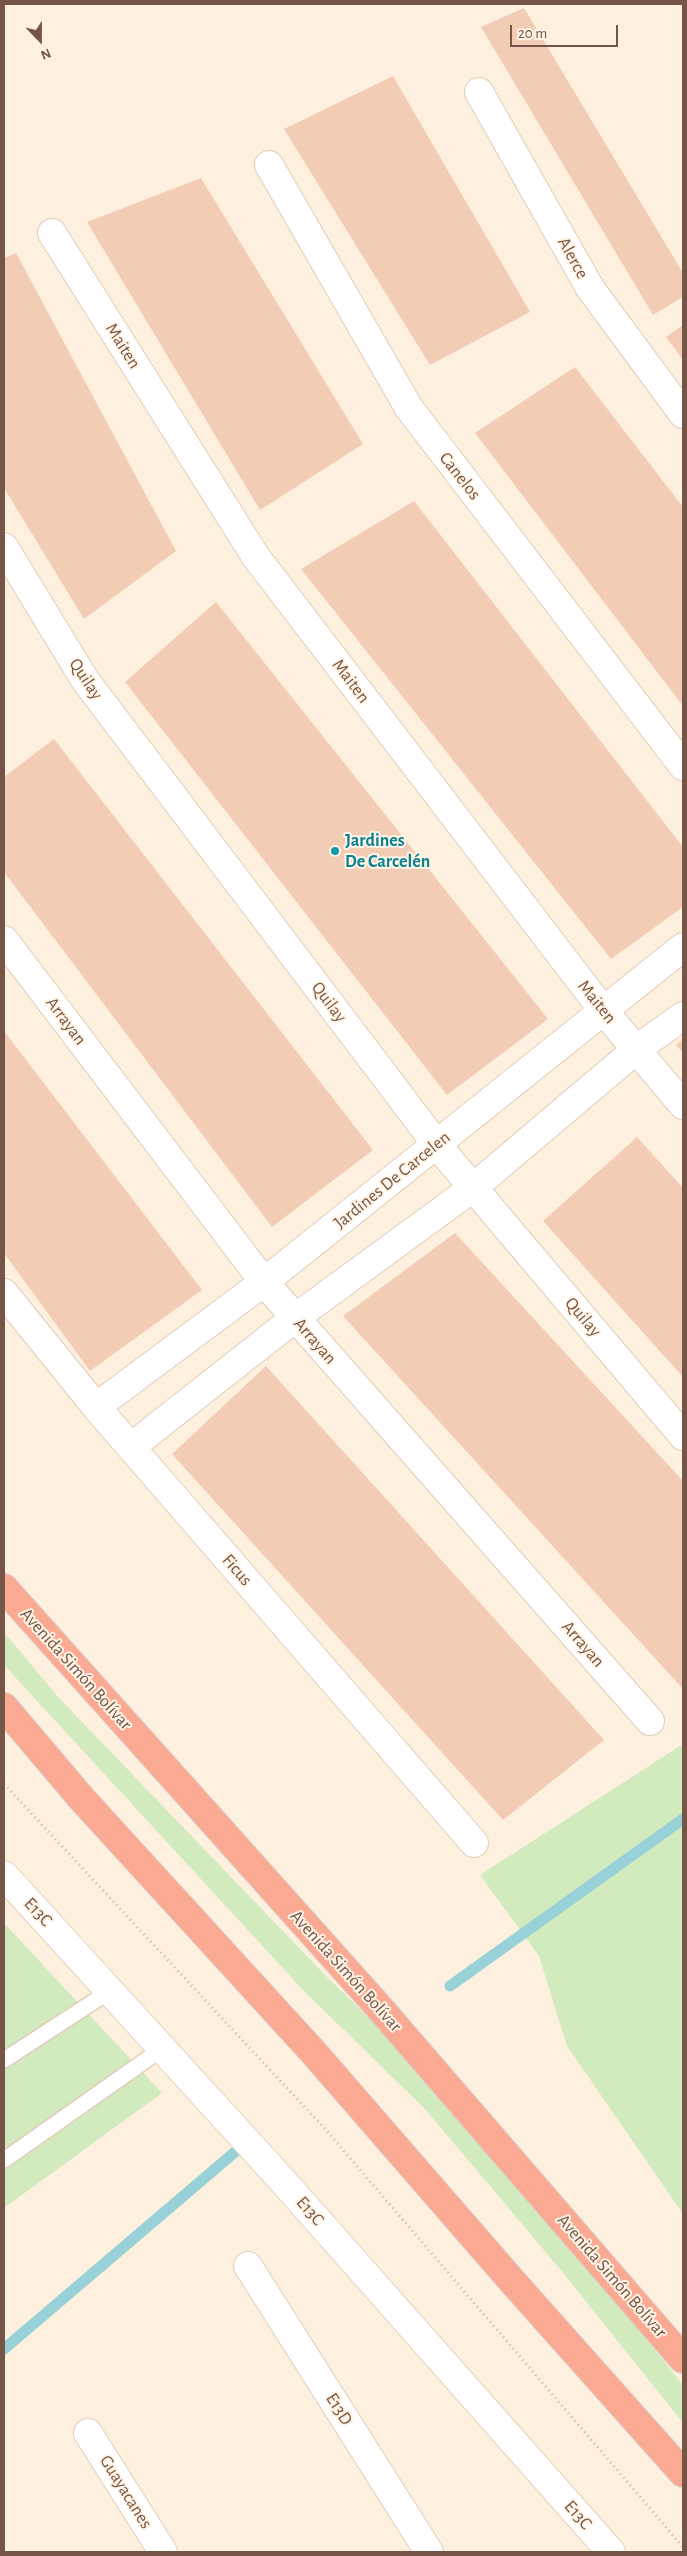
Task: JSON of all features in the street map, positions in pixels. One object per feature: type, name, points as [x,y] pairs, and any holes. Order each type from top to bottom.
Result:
[{"type":"highway","name":"Avenida Simón Bolívar","points":[[4,1588],[377,2005],[683,2359]]},
{"type":"highway","points":[[4,1706],[82,1799],[353,2097],[512,2281],[683,2473]]},
{"type":"street","name":"Alerce","points":[[478,92],[590,288],[683,414]]},
{"type":"street","name":"Canelos","points":[[269,165],[409,408],[683,766]]},
{"type":"street","name":"Maiten","points":[[52,232],[256,556],[602,1009],[683,1105]]},
{"type":"street","name":"Quilay","points":[[4,547],[84,680],[437,1145],[683,1436]]},
{"type":"street","name":"Arrayan","points":[[4,940],[264,1282],[650,1721]]},
{"type":"street","name":"Jardines De Carcelen","points":[[96,1407],[264,1282],[437,1145],[602,1009],[683,947]]},
{"type":"street","points":[[131,1448],[295,1318],[474,1187],[637,1050],[683,1016]]},
{"type":"street","name":"Ficus","points":[[4,1293],[131,1448],[474,1843]]},
{"type":"street","name":"E13C","points":[[4,1875],[163,2048],[611,2552]]},
{"type":"street","name":"E13D","points":[[248,2266],[429,2552]]},
{"type":"street","name":"Guayacanes","points":[[88,2433],[163,2552]]},
{"type":"lane","points":[[4,2060],[110,1991]]},
{"type":"lane","points":[[4,2160],[163,2048]]},
{"type":"path","points":[[4,1784],[326,2130],[683,2547]]},
{"type":"green space","points":[[4,1632],[59,1698],[325,1975],[402,2050],[582,2257],[683,2385],[683,2423],[560,2269],[425,2109],[303,1990],[4,1665]]},
{"type":"green space","points":[[683,1744],[683,2214],[567,2046],[539,1956],[480,1875]]},
{"type":"green space","points":[[4,1923],[162,2093],[4,2208]]},
{"type":"building","points":[[524,8],[683,273],[683,297],[653,315],[481,27]]},
{"type":"building","points":[[393,76],[530,312],[430,365],[284,129]]},
{"type":"building","points":[[201,178],[363,444],[260,510],[87,222]]},
{"type":"building","points":[[16,253],[176,551],[84,619],[4,488],[4,258]]},
{"type":"building","points":[[683,325],[683,360],[666,337]]},
{"type":"building","points":[[575,367],[683,507],[683,706],[475,433]]},
{"type":"building","points":[[414,501],[683,847],[683,907],[611,959],[301,569]]},
{"type":"building","name":"Jardines De Carcelén","points":[[216,602],[548,1019],[447,1095],[125,682]]},
{"type":"building","points":[[54,739],[373,1150],[272,1227],[4,872],[4,777]]},
{"type":"building","points":[[4,1031],[202,1290],[90,1371],[4,1253]]},
{"type":"building","points":[[683,1039],[683,1053],[676,1045]]},
{"type":"building","points":[[637,1137],[683,1188],[683,1377],[543,1221]]},
{"type":"building","points":[[455,1233],[683,1481],[683,1689],[343,1316]]},
{"type":"building","points":[[266,1366],[604,1740],[503,1820],[172,1454]]},
{"type":"waterway","points":[[450,1986],[683,1819]]},
{"type":"waterway","points":[[4,2349],[242,2146]]},
{"type":"place","name":"Jardines De Carcelén","points":[[335,851]]}]
